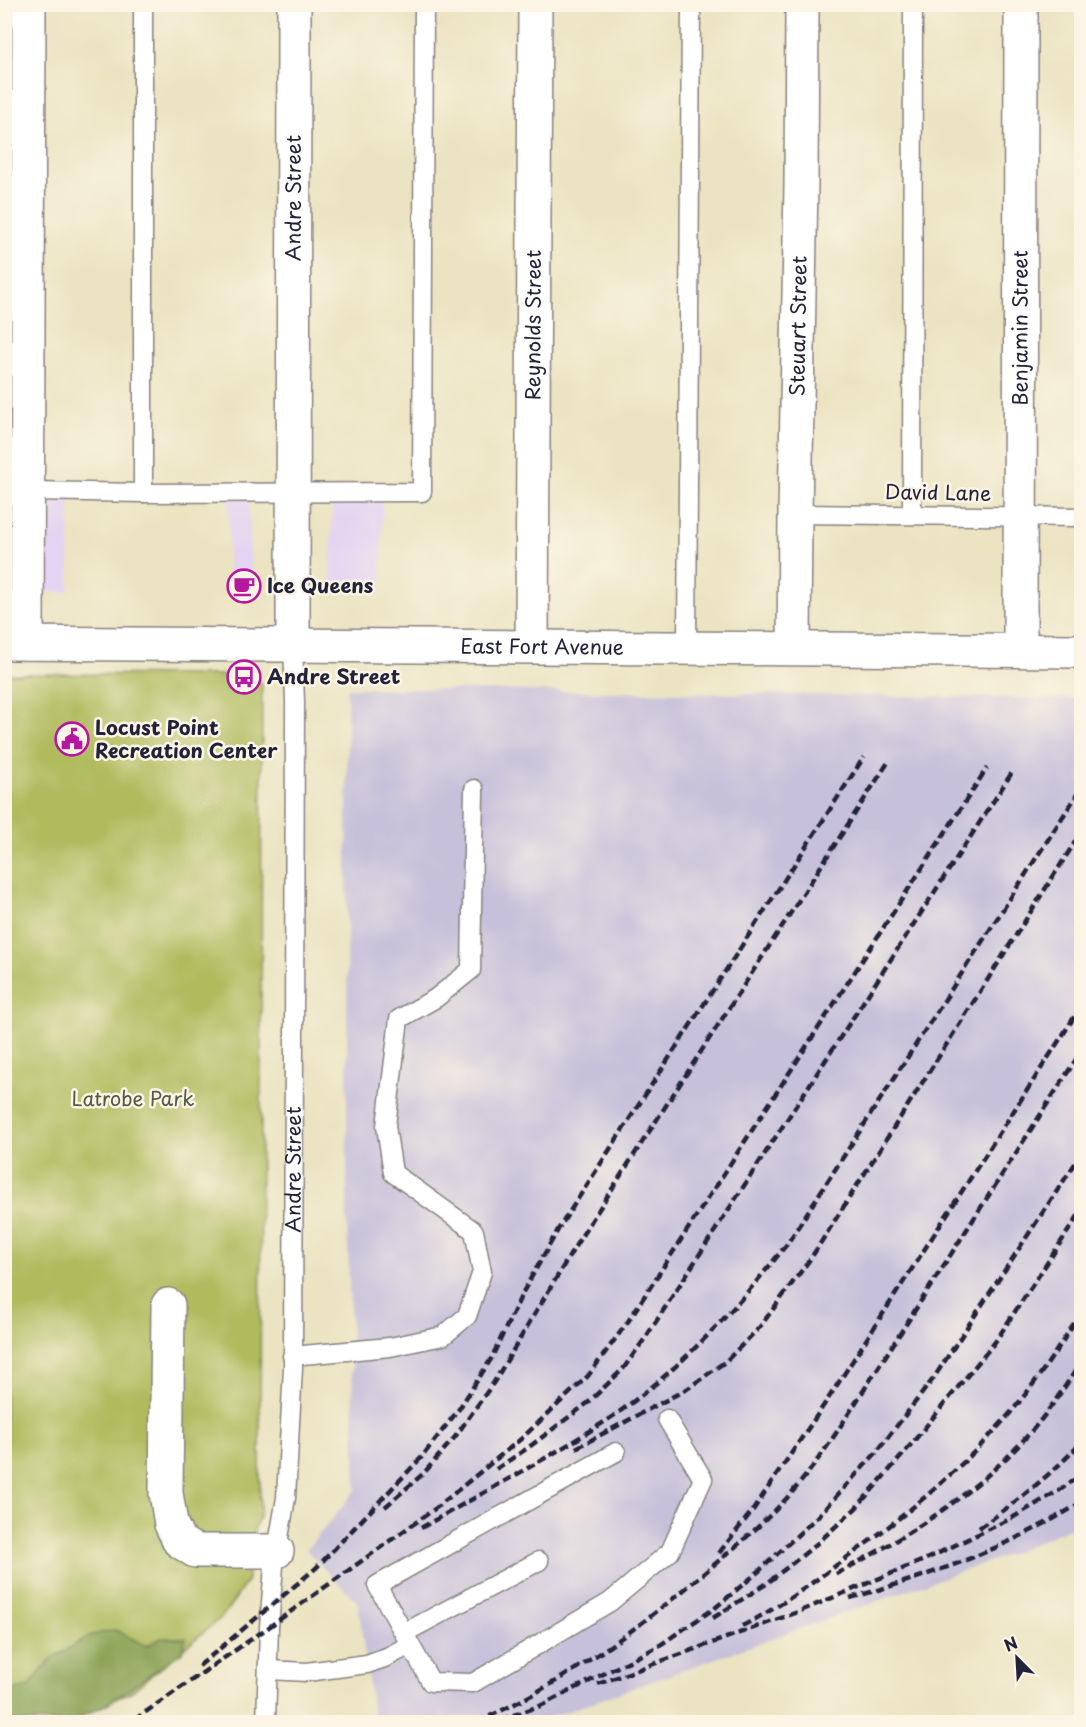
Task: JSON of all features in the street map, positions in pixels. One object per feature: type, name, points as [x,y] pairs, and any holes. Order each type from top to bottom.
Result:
[{"type":"street","points":[[16,643],[28,491],[29,4]]},
{"type":"street","name":"Andre Street","points":[[293,644],[294,4]]},
{"type":"street","name":"Reynolds Street","points":[[532,646],[535,4]]},
{"type":"street","name":"Steuart Street","points":[[794,648],[802,4]]},
{"type":"street","name":"Benjamin Street","points":[[1020,650],[1021,4]]},
{"type":"street","name":"East Fort Avenue","points":[[16,643],[1082,651]]},
{"type":"street","points":[[168,1305],[166,1493],[171,1524],[179,1541],[195,1551],[277,1551]]},
{"type":"lane","points":[[143,4],[143,493]]},
{"type":"lane","points":[[28,491],[422,492],[424,4]]},
{"type":"lane","points":[[687,647],[691,4]]},
{"type":"lane","points":[[912,514],[913,4]]},
{"type":"lane","name":"David Lane","points":[[795,514],[1082,517]]},
{"type":"lane","name":"Andre Street","points":[[266,1722],[269,1627],[277,1551],[286,1497],[292,1356],[295,702],[293,644]]},
{"type":"lane","points":[[292,1356],[390,1347],[443,1336],[467,1316],[475,1294],[482,1272],[474,1231],[393,1173],[387,1126],[399,1019],[436,998],[471,970],[474,789]]},
{"type":"lane","points":[[616,1452],[377,1585],[431,1682],[473,1683],[610,1602],[670,1552],[703,1479],[667,1419]]},
{"type":"lane","points":[[268,1670],[307,1672],[367,1664],[387,1657],[407,1639],[539,1561]]},
{"type":"shaded area","points":[[49,498],[70,498],[69,592],[46,592]]},
{"type":"shaded area","points":[[229,498],[249,498],[251,594],[228,594]]},
{"type":"shaded area","points":[[332,501],[382,501],[381,594],[330,593]]},
{"type":"shaded area","points":[[347,688],[1081,699],[1081,1523],[1010,1554],[537,1722],[374,1722],[358,1603],[306,1550],[356,1490],[347,1220]]},
{"type":"green space","name":"Latrobe Park","points":[[5,674],[247,675],[262,683],[260,1514],[248,1548],[248,1580],[223,1616],[131,1692],[63,1722],[5,1722]]},
{"type":"green space","points":[[115,1630],[146,1646],[162,1638],[186,1638],[182,1652],[109,1703],[71,1722],[5,1722],[5,1692],[28,1687],[50,1660],[89,1636]]},
{"type":"railway","points":[[199,1666],[316,1568],[421,1458],[459,1409],[491,1359],[523,1292],[559,1228],[864,757]]},
{"type":"railway","points":[[385,1507],[424,1473],[455,1437],[494,1382],[579,1240],[889,761]]},
{"type":"railway","points":[[134,1720],[436,1508],[522,1438],[588,1376],[627,1323],[987,768]]},
{"type":"railway","points":[[496,1469],[589,1402],[623,1369],[1013,771]]},
{"type":"railway","points":[[421,1528],[546,1458],[619,1412],[688,1355],[749,1290],[787,1244],[1082,787]]},
{"type":"railway","points":[[576,1448],[687,1389],[726,1361],[759,1328],[811,1258],[1082,831]]},
{"type":"railway","points":[[719,1553],[753,1510],[828,1399],[1082,1005]]},
{"type":"railway","points":[[477,1722],[509,1707],[569,1673],[627,1634],[732,1549],[789,1496],[839,1429],[1082,1050]]},
{"type":"railway","points":[[538,1707],[657,1647],[715,1608],[758,1572],[819,1515],[876,1453],[933,1379],[1082,1153]]},
{"type":"railway","points":[[713,1618],[766,1584],[813,1547],[856,1508],[995,1342],[1082,1210]]},
{"type":"railway","points":[[742,1626],[815,1581],[882,1532],[946,1479],[986,1440],[1015,1407],[1045,1368],[1082,1312]]},
{"type":"railway","points":[[836,1574],[913,1530],[987,1476],[1036,1426],[1082,1361]]},
{"type":"railway","points":[[979,1528],[1032,1488],[1082,1442]]},
{"type":"railway","points":[[598,1684],[798,1612],[924,1560],[1012,1518],[1060,1490],[1082,1474]]},
{"type":"railway","points":[[850,1598],[911,1580],[969,1559],[1026,1533],[1082,1502]]},
{"type":"railway","points":[[500,1720],[545,1704]]},
{"type":"place","name":"Ice Queens","points":[[244,586]]},
{"type":"place","name":"Andre Street","points":[[244,677]]},
{"type":"place","name":"Locust Point Recreation Center","points":[[72,739]]}]
